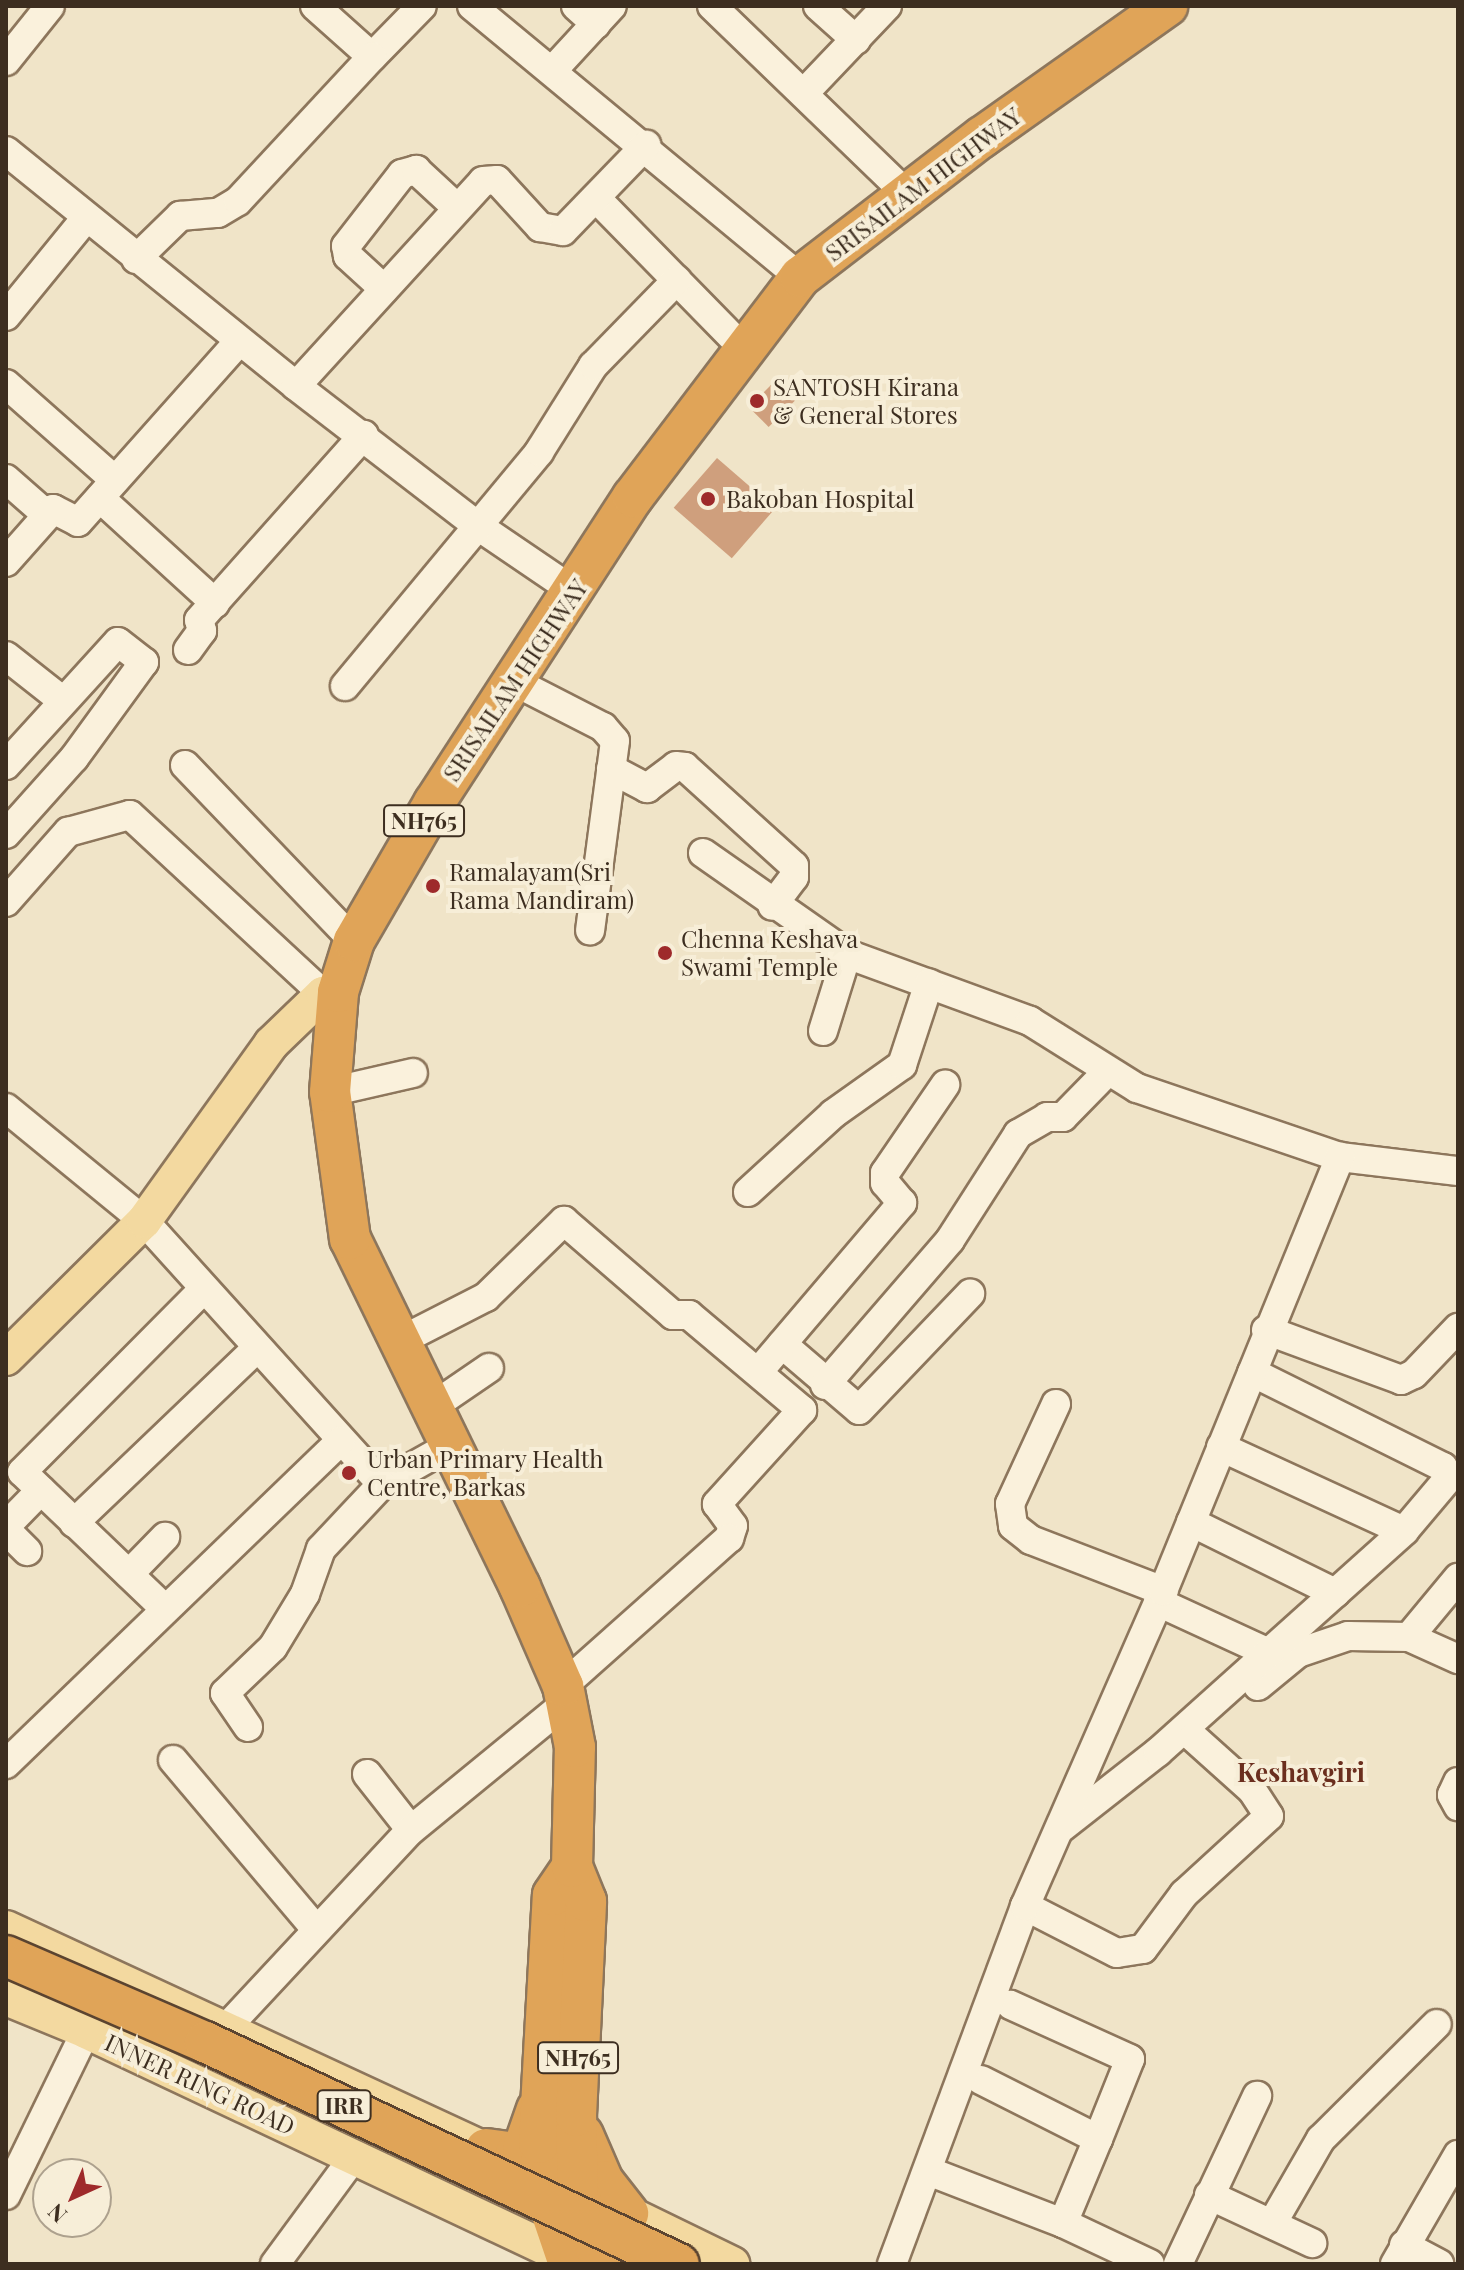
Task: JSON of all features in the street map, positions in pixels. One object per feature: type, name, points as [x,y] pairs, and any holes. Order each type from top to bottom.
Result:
[{"type":"highway","name":"SRISAILAM HIGHWAY","points":[[572,1867],[575,1747],[564,1694],[453,1444],[398,1342],[350,1239],[330,1092],[331,993],[354,941],[434,803],[575,592],[633,497],[800,277],[907,194],[1167,6]]},
{"type":"highway","name":"NH765","points":[[572,1867],[553,1895],[542,2082],[579,2262]]},
{"type":"highway","name":"NH765","points":[[561,2182],[576,2116],[586,1901],[572,1867]]},
{"type":"highway","name":"IRR","points":[[6,1956],[219,2048],[679,2264]]},
{"type":"highway","name":"IRR","points":[[6,1979],[194,2059],[633,2264]]},
{"type":"highway","points":[[486,2149],[516,2153],[526,2145],[542,2082]]},
{"type":"highway","points":[[576,2116],[603,2181],[628,2213]]},
{"type":"main road","points":[[6,1358],[144,1221],[271,1044],[331,993]]},
{"type":"main road","name":"IRR","points":[[6,1928],[227,2027],[732,2264]]},
{"type":"main road","name":"INNER RING ROAD","points":[[6,1998],[86,2031],[579,2262]]},
{"type":"street","points":[[6,61],[50,6]]},
{"type":"street","points":[[315,6],[372,57]]},
{"type":"street","points":[[136,259],[180,216],[218,213],[238,201],[422,6]]},
{"type":"street","points":[[472,6],[646,145],[800,277]]},
{"type":"street","points":[[712,6],[805,92],[907,194]]},
{"type":"street","points":[[818,6],[856,40]]},
{"type":"street","points":[[805,92],[887,6]]},
{"type":"street","points":[[552,71],[595,12]]},
{"type":"street","points":[[296,386],[483,181],[497,180],[540,227],[563,231],[646,145]]},
{"type":"street","points":[[6,151],[296,386],[364,435],[478,526],[575,592]]},
{"type":"street","points":[[384,289],[348,256],[346,246],[402,174],[416,170],[457,208]]},
{"type":"street","points":[[596,198],[744,349]]},
{"type":"street","points":[[6,316],[86,218]]},
{"type":"street","points":[[345,686],[539,452],[593,366],[677,280]]},
{"type":"street","points":[[6,562],[56,507],[78,522],[239,341]]},
{"type":"street","points":[[6,384],[215,603]]},
{"type":"street","points":[[188,650],[202,631],[199,620],[364,435]]},
{"type":"street","points":[[6,479],[47,515]]},
{"type":"street","points":[[6,765],[118,642],[144,662],[74,758],[6,834]]},
{"type":"street","points":[[6,656],[62,700]]},
{"type":"street","points":[[515,682],[609,731],[615,741],[590,930]]},
{"type":"street","points":[[185,765],[354,941]]},
{"type":"street","points":[[611,769],[647,788],[676,766],[685,767],[794,866],[794,877],[772,906]]},
{"type":"street","points":[[6,902],[68,832],[130,815],[331,993]]},
{"type":"street","points":[[703,853],[772,906],[847,954],[1030,1021],[1137,1088],[1340,1157],[1458,1171]]},
{"type":"street","points":[[823,1031],[847,954]]},
{"type":"street","points":[[748,1192],[844,1105],[902,1065],[929,983]]},
{"type":"street","points":[[825,1385],[950,1240],[1018,1134],[1047,1117],[1063,1117],[1108,1071]]},
{"type":"street","points":[[330,1092],[413,1073]]},
{"type":"street","points":[[759,1371],[902,1203],[885,1183],[885,1173],[945,1085]]},
{"type":"street","points":[[6,1108],[144,1221],[203,1290],[382,1484]]},
{"type":"street","points":[[892,2264],[1025,1906],[1160,1596],[1252,1372],[1266,1330],[1340,1157]]},
{"type":"street","points":[[227,2027],[411,1830],[564,1694],[729,1538],[733,1526],[717,1504],[802,1410],[689,1315],[673,1315],[564,1221],[486,1297],[398,1342]]},
{"type":"street","points":[[163,1607],[74,1523],[23,1469],[203,1290]]},
{"type":"street","points":[[782,1344],[825,1385],[859,1410],[970,1294]]},
{"type":"street","points":[[1266,1330],[1401,1380],[1414,1374],[1458,1328]]},
{"type":"street","points":[[74,1523],[257,1348]]},
{"type":"street","points":[[432,1407],[489,1368]]},
{"type":"street","points":[[1057,1831],[1158,1752],[1269,1653],[1404,1531],[1445,1484],[1443,1467],[1252,1372]]},
{"type":"street","points":[[1056,1404],[1010,1504],[1013,1526],[1031,1540],[1160,1596],[1269,1653]]},
{"type":"street","points":[[6,1764],[163,1607],[341,1441]]},
{"type":"street","points":[[248,1727],[225,1693],[273,1647],[305,1594],[321,1549],[382,1484],[453,1444]]},
{"type":"street","points":[[1221,1447],[1404,1531]]},
{"type":"street","points":[[27,1551],[6,1528],[41,1490]]},
{"type":"street","points":[[1191,1522],[1335,1593]]},
{"type":"street","points":[[129,1574],[165,1537]]},
{"type":"street","points":[[1409,1637],[1458,1578]]},
{"type":"street","points":[[1158,1752],[1193,1737],[1298,1653],[1348,1636],[1409,1637],[1458,1659]]},
{"type":"street","points":[[1025,1906],[1117,1953],[1143,1949],[1184,1894],[1266,1822],[1270,1812],[1193,1737]]},
{"type":"street","points":[[173,1760],[316,1929]]},
{"type":"street","points":[[367,1774],[411,1830]]},
{"type":"street","points":[[1458,1782],[1452,1795],[1458,1806]]},
{"type":"street","points":[[1011,2005],[1130,2059],[1063,2223]]},
{"type":"street","points":[[1273,2222],[1321,2139],[1437,2024]]},
{"type":"street","points":[[6,2195],[86,2031]]},
{"type":"street","points":[[981,2080],[1098,2139]]},
{"type":"street","points":[[1178,2264],[1257,2096]]},
{"type":"street","points":[[1439,2264],[1400,2255],[1458,2155]]},
{"type":"street","points":[[275,2264],[354,2157]]},
{"type":"street","points":[[928,2171],[1063,2223],[1150,2264]]},
{"type":"street","points":[[1209,2195],[1273,2222],[1312,2243]]},
{"type":"building","points":[[775,381],[795,401],[769,427],[749,407]]},
{"type":"building","points":[[717,458],[775,509],[732,558],[674,508]]},
{"type":"place","name":"SANTOSH Kirana & General Stores","points":[[757,401]]},
{"type":"place","name":"Bakoban Hospital","points":[[708,499]]},
{"type":"place","name":"Ramalayam(Sri Rama Mandiram)","points":[[433,886]]},
{"type":"place","name":"Chenna Keshava Swami Temple","points":[[665,953]]},
{"type":"place","name":"Urban Primary Health Centre, Barkas","points":[[349,1473]]},
{"type":"district","name":"Keshavgiri","points":[[1301,1772]]}]
